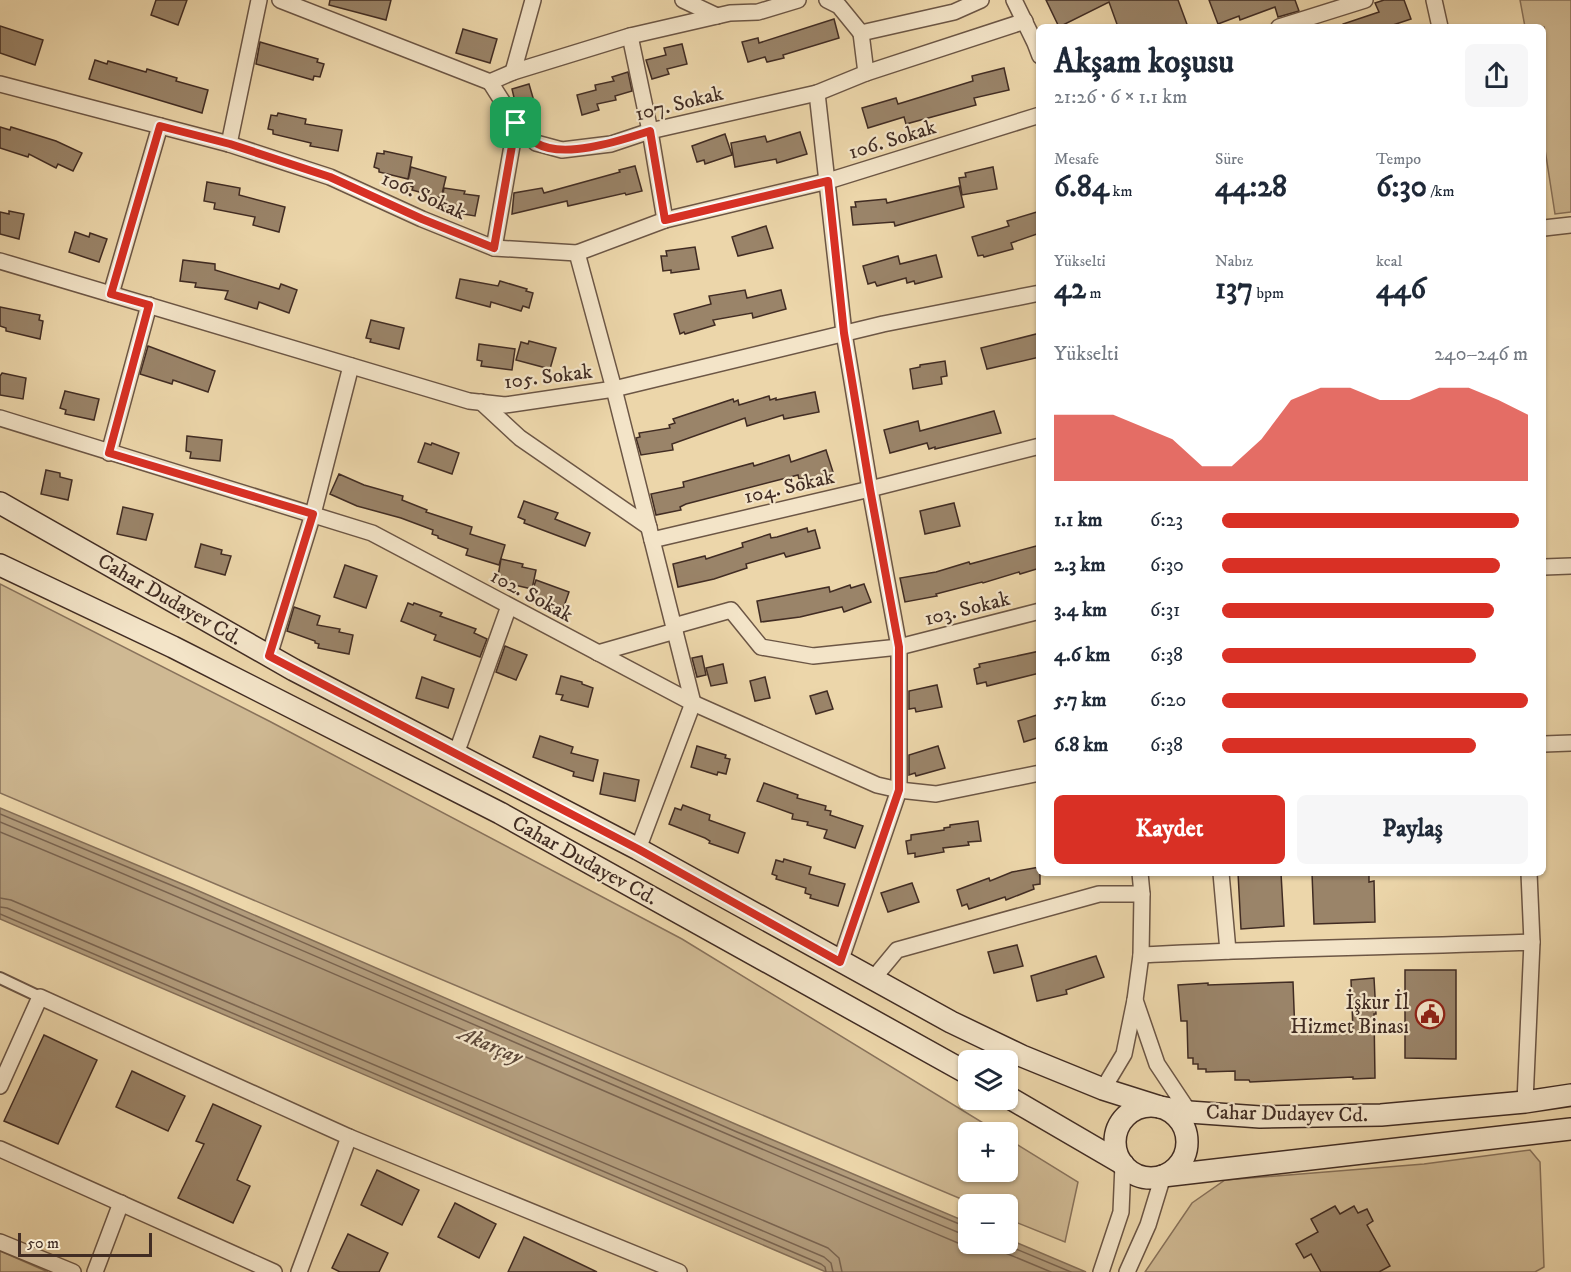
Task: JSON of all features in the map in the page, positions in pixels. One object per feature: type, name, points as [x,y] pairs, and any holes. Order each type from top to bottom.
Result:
[{"type":"main road","name":"Cahar Dudayev Cd.","points":[[0,503],[269,656],[638,849],[951,1022],[1022,1056],[1103,1089],[1160,1107],[1189,1112],[1260,1117],[1381,1115],[1525,1102],[1571,1095]]},
{"type":"main road","name":"Cahar Dudayev Cd.","points":[[0,566],[173,647],[500,813],[958,1068]]},
{"type":"main road","points":[[1018,1103],[1123,1164],[1131,1171],[1152,1178],[1173,1171],[1186,1152],[1188,1140],[1179,1119],[1171,1111],[1160,1107],[1138,1108],[1128,1114],[1121,1122],[1115,1143],[1117,1154],[1123,1164]]},
{"type":"main road","name":"Cahar Dudayev Cd.","points":[[1163,1176],[1571,1129]]},
{"type":"street","points":[[230,144],[259,0]]},
{"type":"street","points":[[280,0],[490,82],[513,72],[630,36],[727,10]]},
{"type":"street","points":[[513,72],[533,0]]},
{"type":"street","points":[[683,0],[727,10],[758,12],[798,0]]},
{"type":"street","points":[[827,0],[839,6],[861,33],[866,73]]},
{"type":"street","points":[[861,33],[954,12],[981,0]]},
{"type":"street","points":[[1014,0],[1036,47]]},
{"type":"street","points":[[1289,24],[1365,0]]},
{"type":"street","points":[[1434,0],[1439,24]]},
{"type":"street","name":"107. Sokak","points":[[490,82],[516,123],[536,143],[562,150],[610,144],[650,131],[817,93],[866,73],[1025,21]]},
{"type":"street","points":[[630,36],[650,131],[665,220]]},
{"type":"street","name":"106. Sokak","points":[[0,84],[230,144],[330,177],[422,219],[494,248],[577,253],[665,220],[828,181],[1036,116]]},
{"type":"street","points":[[817,93],[844,333],[899,647],[899,790],[840,962]]},
{"type":"street","points":[[494,248],[516,123]]},
{"type":"street","points":[[111,294],[160,126]]},
{"type":"street","points":[[1546,228],[1571,225]]},
{"type":"street","points":[[577,253],[614,389],[693,703],[638,849]]},
{"type":"street","name":"105. Sokak","points":[[0,261],[469,401],[505,405],[614,389],[844,333],[1036,294]]},
{"type":"street","points":[[109,453],[149,305]]},
{"type":"street","points":[[269,656],[313,514],[351,366]]},
{"type":"street","points":[[481,402],[520,438],[650,533]]},
{"type":"street","name":"102. Sokak","points":[[0,418],[372,533],[693,703],[877,785],[936,794],[1036,774]]},
{"type":"street","name":"104. Sokak","points":[[650,533],[870,489],[1036,447]]},
{"type":"street","points":[[1546,567],[1571,566]]},
{"type":"street","points":[[456,754],[508,606]]},
{"type":"street","name":"103. Sokak","points":[[674,628],[731,610],[761,647],[813,656],[899,647],[1036,612]]},
{"type":"street","points":[[598,653],[674,628]]},
{"type":"street","points":[[1546,744],[1571,742]]},
{"type":"street","points":[[1103,1089],[1124,1054],[1135,1000],[1141,955],[1140,876]]},
{"type":"street","points":[[1221,876],[1228,951]]},
{"type":"street","points":[[1525,1102],[1532,942],[1529,876]]},
{"type":"street","points":[[873,979],[897,950],[1099,894],[1142,894]]},
{"type":"street","points":[[1141,955],[1532,942]]},
{"type":"street","points":[[0,978],[349,1137],[674,1271]]},
{"type":"street","points":[[0,1086],[40,997]]},
{"type":"street","points":[[1135,1000],[1157,1064],[1189,1112]]},
{"type":"street","points":[[299,1272],[349,1137]]},
{"type":"street","points":[[0,1149],[274,1272]]},
{"type":"street","points":[[1104,1265],[1121,1212],[1123,1164]]},
{"type":"street","points":[[1128,1268],[1148,1225],[1163,1176]]},
{"type":"street","points":[[95,1272],[121,1203]]},
{"type":"street","points":[[0,1242],[74,1272]]},
{"type":"shaded area","points":[[1520,0],[1571,0],[1571,212],[1555,214],[1546,156],[1546,24],[1524,24]]},
{"type":"shaded area","points":[[0,584],[269,721],[682,939],[958,1108],[958,1110],[962,1110],[982,1122],[958,1122],[958,1182],[1018,1182],[1018,1145],[1078,1182],[1065,1242],[1018,1223],[1018,1194],[958,1194],[958,1198],[0,793]]},
{"type":"shaded area","points":[[1530,1150],[1540,1162],[1544,1267],[1535,1272],[1145,1272],[1192,1203],[1225,1180],[1424,1164]]},
{"type":"shaded area","points":[[0,1251],[48,1272],[0,1272]]},
{"type":"water","name":"Akarçay","points":[[0,808],[192,888],[958,1218],[958,1254],[1018,1254],[1018,1243],[1086,1272],[826,1272],[0,919]]},
{"type":"building","points":[[156,0],[187,0],[178,25],[151,15]]},
{"type":"building","points":[[330,0],[391,0],[386,20],[329,5]]},
{"type":"building","points":[[1046,0],[1178,0],[1187,24],[1117,24],[1109,2],[1065,24],[1058,24]]},
{"type":"building","points":[[1209,0],[1295,0],[1299,11],[1278,17],[1275,7],[1240,20],[1239,16],[1218,24]]},
{"type":"building","points":[[1384,0],[1404,0],[1411,19],[1396,24],[1343,24],[1379,12],[1375,3]]},
{"type":"building","points":[[834,19],[839,38],[783,55],[784,58],[767,62],[765,57],[748,62],[742,42],[758,38],[759,43]]},
{"type":"building","points":[[0,26],[43,40],[35,65],[0,53]]},
{"type":"building","points":[[463,29],[497,39],[490,63],[456,53]]},
{"type":"building","points":[[260,42],[318,59],[317,62],[324,64],[320,77],[314,76],[313,80],[256,64]]},
{"type":"building","points":[[682,44],[687,64],[667,69],[669,74],[652,79],[646,60],[666,55],[664,48]]},
{"type":"building","points":[[95,60],[107,64],[108,61],[146,72],[147,69],[177,78],[176,81],[208,90],[202,113],[89,79]]},
{"type":"building","points":[[1004,68],[1009,90],[974,98],[976,105],[906,124],[904,117],[868,128],[862,108],[896,98],[898,104],[973,81],[972,76]]},
{"type":"building","points":[[628,72],[632,91],[615,96],[616,100],[597,104],[599,110],[582,115],[577,95],[596,90],[595,85],[614,81],[612,77]]},
{"type":"building","points":[[529,84],[536,108],[520,112],[516,106],[512,89]]},
{"type":"building","points":[[278,113],[306,119],[305,124],[342,130],[338,151],[310,146],[311,143],[273,134],[273,130],[268,129],[271,115],[277,116]]},
{"type":"building","points":[[0,127],[10,130],[11,127],[56,141],[82,153],[73,171],[58,164],[56,168],[29,154],[28,157],[0,148]]},
{"type":"building","points":[[800,132],[807,154],[777,163],[776,159],[735,167],[731,143],[765,136],[767,142]]},
{"type":"building","points":[[725,134],[732,155],[705,164],[704,160],[697,162],[692,146]]},
{"type":"building","points":[[384,151],[412,157],[408,179],[379,172],[379,169],[374,167],[377,153],[384,154]]},
{"type":"building","points":[[635,166],[642,191],[568,206],[567,201],[512,214],[514,193],[542,188],[544,193]]},
{"type":"building","points":[[411,167],[446,177],[441,198],[412,190],[413,187],[407,185]]},
{"type":"building","points":[[993,167],[997,189],[962,195],[959,178],[966,177],[965,173]]},
{"type":"building","points":[[207,182],[240,188],[239,195],[285,207],[279,232],[253,225],[255,217],[214,209],[215,203],[204,201]]},
{"type":"building","points":[[959,186],[964,207],[895,226],[894,222],[853,225],[851,207],[856,207],[855,202],[886,199],[887,203]]},
{"type":"building","points":[[444,188],[479,196],[475,216],[445,211],[446,207],[441,206]]},
{"type":"building","points":[[9,211],[24,214],[19,239],[0,234],[0,212],[9,214]]},
{"type":"building","points":[[1036,212],[1036,234],[1011,243],[1013,249],[984,257],[983,255],[978,256],[972,237],[1009,226],[1007,221]]},
{"type":"building","points":[[766,226],[773,248],[738,256],[732,237]]},
{"type":"building","points":[[75,232],[89,237],[90,233],[107,239],[99,262],[69,252]]},
{"type":"building","points":[[695,247],[699,269],[671,273],[671,270],[663,271],[661,256],[667,256],[666,251]]},
{"type":"building","points":[[936,255],[942,277],[915,284],[914,281],[907,283],[906,278],[877,286],[875,282],[868,284],[863,266],[898,256],[900,264]]},
{"type":"building","points":[[183,260],[215,264],[215,270],[279,289],[281,284],[297,290],[289,313],[259,302],[257,309],[225,299],[228,291],[195,287],[196,283],[180,281]]},
{"type":"building","points":[[460,279],[498,286],[500,281],[527,289],[526,291],[533,293],[529,308],[523,306],[521,311],[491,302],[490,307],[456,298]]},
{"type":"building","points":[[745,290],[747,298],[781,290],[786,309],[753,318],[752,313],[713,320],[715,325],[680,334],[674,314],[711,304],[709,296]]},
{"type":"building","points":[[0,307],[40,315],[39,320],[43,321],[40,339],[6,331],[6,328],[0,326]]},
{"type":"building","points":[[371,320],[404,328],[399,349],[370,342],[371,339],[366,338]]},
{"type":"building","points":[[1036,334],[1036,358],[987,369],[981,348]]},
{"type":"building","points":[[529,341],[556,348],[550,369],[516,360],[521,342],[528,344]]},
{"type":"building","points":[[479,344],[515,349],[512,370],[481,366],[482,361],[477,360]]},
{"type":"building","points":[[148,346],[215,371],[208,392],[173,380],[172,384],[140,374]]},
{"type":"building","points":[[945,361],[947,376],[941,377],[942,384],[913,389],[910,369]]},
{"type":"building","points":[[2,373],[26,378],[23,399],[0,395]]},
{"type":"building","points":[[65,391],[99,399],[94,420],[65,414],[66,410],[60,408]]},
{"type":"building","points":[[815,392],[819,412],[784,419],[783,415],[747,426],[745,418],[672,444],[673,450],[641,455],[636,438],[640,437],[639,433],[670,428],[669,425],[675,423],[673,419],[733,399],[734,402],[738,400],[739,405],[769,396],[770,400],[776,398],[776,400]]},
{"type":"building","points":[[994,411],[1001,433],[935,449],[935,447],[929,449],[927,443],[890,453],[884,430],[918,421],[920,431]]},
{"type":"building","points":[[187,436],[222,440],[220,461],[190,458],[191,452],[186,451]]},
{"type":"building","points":[[425,443],[431,445],[432,443],[459,453],[452,474],[418,462]]},
{"type":"building","points":[[826,450],[833,472],[805,481],[804,478],[799,479],[798,475],[686,504],[680,507],[681,510],[656,515],[651,494],[684,487],[683,482],[753,463],[754,466],[789,455],[791,462]]},
{"type":"building","points":[[46,470],[60,473],[60,477],[72,480],[68,500],[41,494]]},
{"type":"building","points":[[339,474],[364,485],[403,496],[402,500],[427,510],[426,512],[472,527],[470,534],[505,545],[499,565],[466,555],[468,549],[438,538],[432,534],[433,530],[401,518],[357,506],[330,494]]},
{"type":"building","points":[[524,501],[558,513],[555,519],[590,533],[585,546],[524,523],[525,520],[518,517]]},
{"type":"building","points":[[954,503],[960,526],[925,534],[920,511]]},
{"type":"building","points":[[123,507],[153,514],[146,540],[117,534]]},
{"type":"building","points":[[807,528],[808,532],[815,530],[820,548],[786,557],[784,553],[746,564],[747,568],[714,579],[678,587],[673,564],[705,556],[706,559],[743,547],[742,543],[770,534],[771,538]]},
{"type":"building","points":[[201,544],[222,550],[221,554],[231,556],[225,575],[195,567]]},
{"type":"building","points":[[1036,546],[1036,569],[936,594],[937,596],[905,602],[900,578],[936,572],[969,562],[970,564]]},
{"type":"building","points":[[501,559],[523,564],[522,567],[536,570],[532,589],[502,582],[503,578],[498,576]]},
{"type":"building","points":[[345,565],[377,576],[366,608],[334,597]]},
{"type":"building","points":[[536,580],[569,592],[562,612],[529,601]]},
{"type":"building","points":[[864,584],[871,602],[844,612],[842,607],[800,617],[761,622],[757,601],[829,587],[830,592],[850,585],[851,588]]},
{"type":"building","points":[[408,603],[442,613],[440,616],[476,629],[474,633],[487,639],[480,657],[434,640],[436,635],[401,621]]},
{"type":"building","points":[[294,607],[320,616],[317,625],[340,629],[339,632],[353,635],[349,654],[318,648],[319,644],[315,641],[287,631]]},
{"type":"building","points":[[505,646],[527,655],[516,680],[496,672]]},
{"type":"building","points":[[1036,652],[1036,674],[987,686],[986,682],[977,684],[974,669],[980,667],[979,664]]},
{"type":"building","points":[[702,656],[706,675],[697,677],[692,658]]},
{"type":"building","points":[[723,664],[727,683],[711,686],[706,668]]},
{"type":"building","points":[[561,676],[593,688],[588,707],[561,700],[563,695],[556,694]]},
{"type":"building","points":[[422,677],[454,689],[448,708],[416,698]]},
{"type":"building","points":[[765,677],[770,698],[755,701],[750,681]]},
{"type":"building","points":[[937,685],[942,707],[916,712],[915,708],[909,709],[909,691]]},
{"type":"building","points":[[827,691],[833,709],[816,714],[810,696]]},
{"type":"building","points":[[1036,715],[1036,738],[1024,742],[1018,721]]},
{"type":"building","points":[[540,736],[573,747],[571,753],[598,760],[593,781],[573,776],[574,772],[533,757]]},
{"type":"building","points":[[697,746],[726,755],[725,758],[730,759],[726,774],[718,772],[717,775],[691,767]]},
{"type":"building","points":[[938,746],[945,768],[916,776],[915,773],[909,775],[909,755]]},
{"type":"building","points":[[604,773],[639,780],[635,801],[600,794]]},
{"type":"building","points":[[764,783],[798,795],[797,798],[826,806],[825,810],[831,811],[830,815],[863,826],[855,848],[824,838],[827,830],[807,825],[808,822],[792,819],[793,814],[757,801]]},
{"type":"building","points":[[683,805],[710,815],[709,820],[745,833],[738,853],[709,843],[710,841],[705,838],[669,824],[675,808],[681,810]]},
{"type":"building","points":[[978,821],[981,841],[943,848],[944,852],[915,857],[915,853],[908,854],[906,841],[911,840],[911,835],[944,830],[950,825]]},
{"type":"building","points":[[784,859],[811,867],[809,874],[845,884],[838,906],[810,898],[811,895],[805,893],[806,888],[776,879],[777,876],[772,874],[776,860],[783,862]]},
{"type":"building","points":[[1036,868],[1036,876],[1040,876],[1040,884],[1033,885],[1034,889],[1006,900],[1005,897],[969,909],[967,904],[962,906],[957,890],[1012,872]]},
{"type":"building","points":[[1238,876],[1281,876],[1284,926],[1241,929]]},
{"type":"building","points":[[1312,876],[1369,876],[1369,882],[1374,881],[1375,922],[1314,924]]},
{"type":"building","points":[[912,883],[919,902],[888,912],[881,893]]},
{"type":"building","points":[[1017,945],[1023,966],[994,973],[988,952]]},
{"type":"building","points":[[1096,956],[1104,977],[1066,990],[1067,994],[1037,1001],[1031,976]]},
{"type":"building","name":"İşkur İl Hizmet Binası","points":[[1405,970],[1456,970],[1456,1059],[1405,1058]]},
{"type":"building","points":[[1374,978],[1375,1078],[1250,1082],[1249,1080],[1235,1080],[1235,1071],[1206,1072],[1206,1069],[1198,1069],[1198,1064],[1193,1064],[1193,1058],[1188,1058],[1187,1021],[1181,1021],[1178,985],[1293,982],[1295,1034],[1353,1031],[1351,980]]},
{"type":"building","points":[[44,1035],[97,1060],[58,1144],[4,1121]]},
{"type":"building","points":[[132,1071],[185,1096],[168,1131],[116,1107]]},
{"type":"building","points":[[213,1104],[261,1126],[237,1180],[250,1186],[233,1223],[178,1198],[204,1144],[196,1141]]},
{"type":"building","points":[[377,1170],[419,1190],[402,1225],[361,1205]]},
{"type":"building","points":[[455,1203],[496,1224],[479,1258],[438,1237]]},
{"type":"building","points":[[1335,1206],[1340,1214],[1354,1206],[1358,1213],[1367,1209],[1373,1221],[1367,1225],[1390,1266],[1379,1272],[1321,1272],[1311,1254],[1304,1258],[1296,1244],[1318,1232],[1311,1219]]},
{"type":"building","points":[[348,1234],[388,1253],[379,1272],[340,1272],[332,1268]]},
{"type":"building","points":[[524,1237],[597,1272],[508,1272]]},
{"type":"place","name":"İşkur İl Hizmet Binası","points":[[1430,1014]]},
{"type":"route","points":[[516,123],[536,143],[562,150],[610,144],[650,131],[665,220],[828,181],[844,333],[899,647],[899,790],[840,962],[638,849],[269,656],[313,514],[109,453],[149,305],[111,294],[160,126],[230,144],[330,177],[422,219],[494,248],[516,123]]}]
